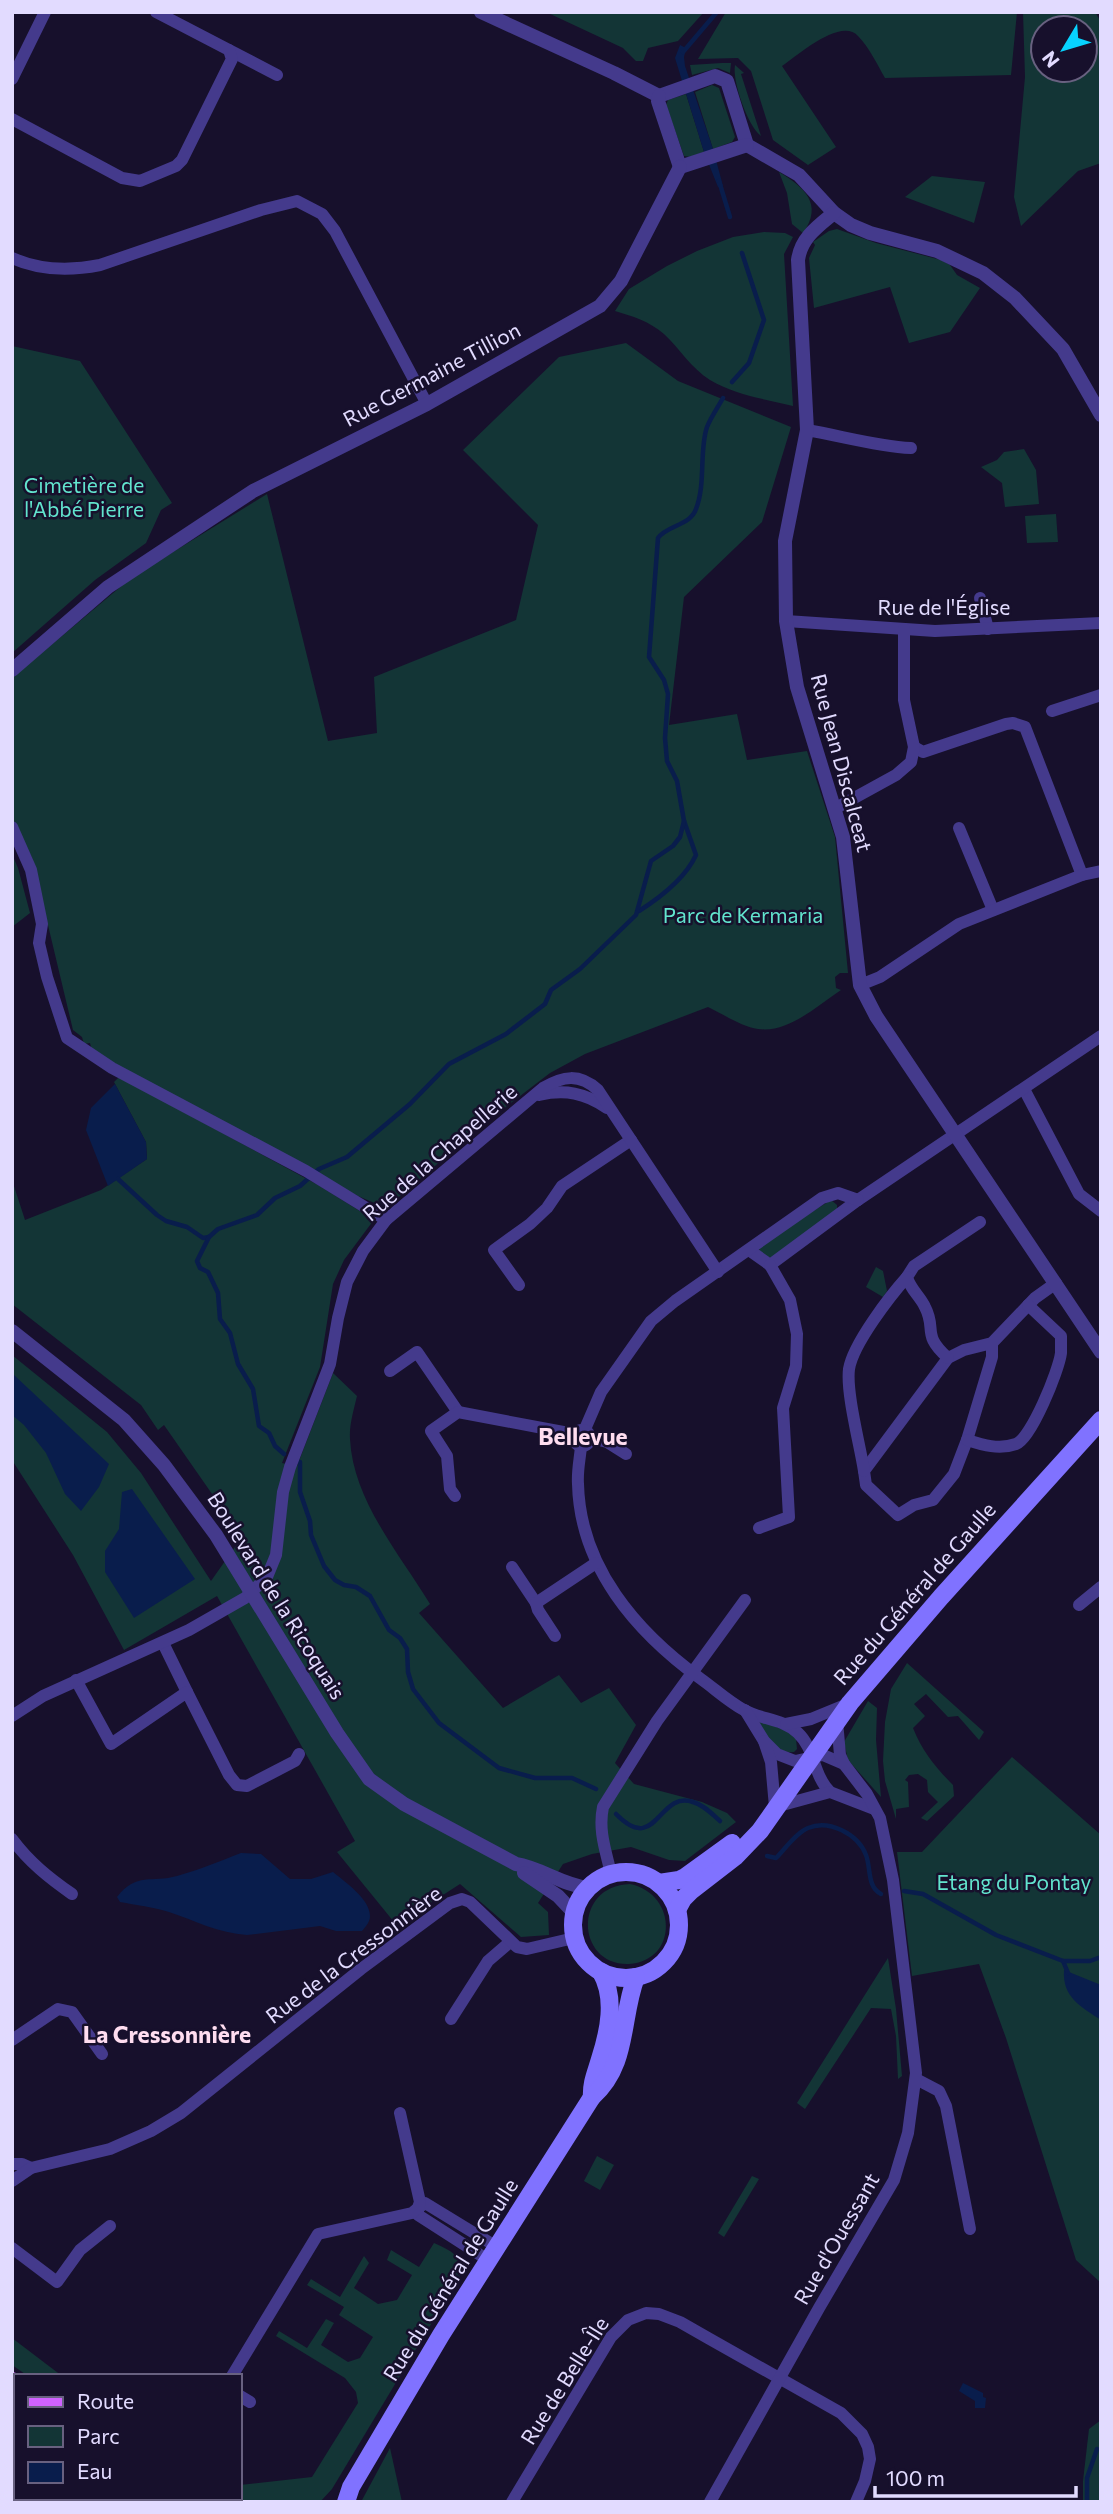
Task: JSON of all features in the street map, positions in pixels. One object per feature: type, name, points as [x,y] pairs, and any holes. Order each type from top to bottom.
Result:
[{"type":"main road","name":"Rue du Général de Gaulle","points":[[677,1910],[691,1891],[748,1845],[850,1703],[941,1597],[1101,1420]]},
{"type":"main road","name":"Rue du Général de Gaulle","points":[[659,1883],[679,1880],[704,1865],[775,1807]]},
{"type":"main road","points":[[628,1872],[644,1875],[659,1883],[667,1891],[677,1910],[677,1941],[670,1955],[660,1966],[636,1977],[612,1976],[589,1963],[580,1951],[575,1937],[574,1913],[588,1888],[611,1874],[628,1872]]},
{"type":"main road","name":"Rue du Général de Gaulle","points":[[592,2097],[591,2085],[603,2050],[611,2002],[607,1983],[601,1972]]},
{"type":"main road","name":"Rue du Général de Gaulle","points":[[337,2502],[349,2495],[493,2254],[620,2056],[631,1990],[636,1977]]},
{"type":"street","points":[[12,79],[45,12]]},
{"type":"street","points":[[156,12],[277,75]]},
{"type":"street","points":[[481,12],[665,94]]},
{"type":"street","points":[[12,118],[122,178],[140,181],[176,166],[182,160],[232,59],[229,50]]},
{"type":"street","points":[[747,145],[687,165],[658,101],[665,94],[715,76],[727,81],[747,145],[799,174],[834,213],[861,229],[937,251],[959,259],[983,273],[1015,298],[1063,349],[1101,415]]},
{"type":"street","name":"Rue Germaine Tillion","points":[[12,670],[118,580],[253,491],[428,404],[600,306],[621,281],[687,165]]},
{"type":"street","points":[[12,258],[27,265],[62,271],[100,265],[298,201],[322,214],[335,230],[428,404]]},
{"type":"street","name":"Rue Jean Discalceat","points":[[834,213],[805,239],[800,247],[798,260],[807,430],[785,541],[786,621],[797,687],[843,837],[860,985],[876,1016],[1101,1352]]},
{"type":"street","points":[[807,430],[847,436],[885,447],[911,448]]},
{"type":"street","points":[[980,598],[988,629]]},
{"type":"street","name":"Rue de l'Église","points":[[786,621],[935,631],[1101,623]]},
{"type":"street","points":[[836,808],[905,769],[911,762],[914,747],[904,700],[904,629]]},
{"type":"street","points":[[1052,711],[1101,695]]},
{"type":"street","points":[[914,747],[923,752],[1006,724],[1025,727],[1082,875]]},
{"type":"street","points":[[12,827],[31,870],[42,924],[39,943],[67,1038],[112,1068],[306,1171],[386,1220]]},
{"type":"street","points":[[959,828],[993,911]]},
{"type":"street","points":[[860,985],[880,977],[959,924],[1082,875],[1101,871]]},
{"type":"street","points":[[770,1265],[858,1200],[1101,1036]]},
{"type":"street","points":[[1024,1089],[1079,1194],[1101,1211]]},
{"type":"street","name":"Rue de la Chapellerie","points":[[253,1591],[267,1577],[276,1555],[283,1492],[290,1467],[330,1364],[348,1282],[363,1251],[386,1220],[500,1122],[535,1096],[574,1092],[611,1111],[718,1272]]},
{"type":"street","points":[[519,1286],[494,1250],[547,1208],[562,1186],[631,1140]]},
{"type":"street","points":[[858,1200],[838,1194],[822,1198],[651,1321],[601,1392],[583,1437],[578,1482],[580,1513],[596,1563],[616,1597],[656,1643],[745,1710],[786,1724],[799,1733],[807,1744],[821,1783],[830,1792],[874,1809]]},
{"type":"street","points":[[979,1222],[914,1266],[873,1322],[850,1363],[850,1387],[866,1485],[898,1515],[914,1505],[933,1500],[948,1484],[967,1440],[992,1357],[992,1343]]},
{"type":"street","points":[[749,1250],[770,1265],[790,1300],[797,1334],[796,1366],[783,1408],[789,1517],[759,1528]]},
{"type":"street","points":[[907,1277],[912,1290],[927,1309],[933,1344],[948,1358]]},
{"type":"street","points":[[864,1471],[948,1358],[964,1350],[992,1343],[1028,1305],[1056,1283]]},
{"type":"street","points":[[967,1440],[990,1447],[1015,1445],[1026,1437],[1034,1424],[1061,1354],[1061,1336],[1028,1305]]},
{"type":"street","name":"Boulevard de la Ricoquais","points":[[12,1331],[124,1420],[142,1439],[216,1535],[253,1591],[337,1733],[369,1779],[404,1804],[516,1864],[558,1896],[574,1913]]},
{"type":"street","points":[[390,1371],[418,1352],[458,1412],[607,1443],[626,1454]]},
{"type":"street","points":[[455,1496],[450,1489],[447,1456],[431,1432],[458,1412]]},
{"type":"street","points":[[536,1603],[596,1563]]},
{"type":"street","points":[[512,1567],[555,1636]]},
{"type":"street","points":[[1080,1605],[1101,1587]]},
{"type":"street","points":[[12,1716],[43,1696],[76,1680],[163,1643],[229,1608],[253,1591]]},
{"type":"street","points":[[611,1874],[601,1835],[603,1807],[657,1721],[745,1600]]},
{"type":"street","points":[[163,1643],[229,1775],[237,1785],[247,1786],[295,1761],[299,1754]]},
{"type":"street","points":[[76,1680],[111,1744],[187,1692]]},
{"type":"street","points":[[786,1724],[811,1719],[850,1703]]},
{"type":"street","points":[[745,1710],[764,1741],[771,1762],[775,1807],[830,1792]]},
{"type":"street","name":"Rue d'Ouessant","points":[[710,2502],[894,2180],[908,2133],[916,2079],[894,1880],[880,1818],[867,1794],[844,1764],[837,1721]]},
{"type":"street","points":[[764,1741],[786,1759],[795,1761],[823,1755],[844,1764]]},
{"type":"street","points":[[12,1839],[18,1858],[72,1894]]},
{"type":"street","name":"Boulevard de la Ricoquais","points":[[516,1864],[565,1883],[588,1888]]},
{"type":"street","name":"Rue de la Cressonnière","points":[[12,2181],[31,2168],[110,2149],[151,2131],[181,2113],[361,1969],[450,1903],[461,1899],[470,1902],[510,1942]]},
{"type":"street","points":[[451,2018],[488,1961],[510,1942],[527,1949],[575,1937]]},
{"type":"street","points":[[12,2040],[58,2009],[72,2012],[102,2054]]},
{"type":"street","points":[[916,2079],[939,2091],[946,2106],[970,2229]]},
{"type":"street","points":[[400,2113],[420,2202],[418,2216],[493,2254]]},
{"type":"street","name":"Rue de la Cressonnière","points":[[12,2164],[31,2168]]},
{"type":"street","points":[[233,2374],[318,2234],[412,2213],[418,2208]]},
{"type":"street","points":[[12,2248],[57,2282],[80,2250],[110,2226]]},
{"type":"street","name":"Rue de Belle-Île","points":[[512,2502],[611,2337],[628,2320],[646,2313],[659,2314],[680,2322],[841,2413],[862,2434],[868,2447],[870,2459],[856,2502]]},
{"type":"green space","points":[[546,12],[704,12],[678,41],[648,48],[643,61],[636,61],[623,48]]},
{"type":"green space","points":[[726,12],[1017,12],[1011,75],[885,78],[858,36],[851,31],[831,34],[782,66],[836,147],[808,165],[773,140],[751,71],[738,58],[698,59]]},
{"type":"green space","points":[[1023,12],[1095,12],[1096,14],[1029,14],[1029,84],[1099,84],[1099,19],[1101,163],[1078,171],[1021,226],[1014,197],[1025,77]]},
{"type":"green space","points":[[731,63],[730,73],[718,68],[692,75],[690,65]]},
{"type":"green space","points":[[735,65],[744,73],[741,74],[761,136],[742,102]]},
{"type":"green space","points":[[712,85],[719,88],[735,137],[732,142],[713,149],[695,92]]},
{"type":"green space","points":[[686,94],[704,152],[690,157],[684,156],[666,105],[668,100]]},
{"type":"green space","points":[[779,172],[808,197],[812,213],[803,233],[792,224],[787,193]]},
{"type":"green space","points":[[932,176],[985,182],[974,223],[905,197]]},
{"type":"green space","points":[[837,229],[876,243],[941,260],[950,265],[957,275],[980,288],[950,332],[909,343],[890,287],[814,308],[809,258],[815,245],[813,242]]},
{"type":"green space","points":[[764,232],[785,233],[793,237],[784,254],[793,406],[750,396],[710,380],[658,329],[615,311],[629,289],[667,266],[733,237]]},
{"type":"green space","name":"Parc de Kermaria","points":[[626,343],[678,381],[791,427],[762,522],[684,597],[669,725],[737,714],[747,760],[807,751],[835,837],[848,973],[840,973],[835,977],[836,988],[841,990],[801,1017],[780,1027],[752,1028],[708,1007],[585,1054],[550,1073],[485,1123],[386,1208],[358,1196],[93,1054],[90,1043],[84,1044],[82,1037],[73,1030],[32,858],[12,817],[12,678],[131,578],[267,494],[328,741],[377,733],[374,677],[516,620],[538,525],[463,450],[559,357]]},
{"type":"green space","name":"Cimetière de l'Abbé Pierre","points":[[12,346],[80,361],[172,503],[161,510],[146,543],[95,580],[12,653]]},
{"type":"green space","points":[[1024,449],[1036,470],[1039,504],[1005,507],[1002,483],[981,467],[997,460],[1004,452]]},
{"type":"green space","points":[[1056,514],[1058,542],[1027,543],[1025,516]]},
{"type":"green space","points":[[12,854],[30,913],[12,927]]},
{"type":"green space","points":[[119,1077],[318,1185],[373,1221],[344,1260],[333,1284],[320,1367],[282,1463],[297,1466],[333,1373],[357,1396],[350,1434],[353,1462],[359,1483],[368,1505],[430,1604],[419,1613],[503,1708],[559,1675],[581,1703],[609,1688],[636,1725],[615,1763],[634,1784],[702,1802],[727,1813],[736,1822],[685,1861],[669,1860],[631,1847],[592,1854],[563,1864],[538,1903],[548,1912],[549,1935],[521,1937],[460,1884],[429,1904],[425,1899],[394,1922],[337,1852],[355,1841],[217,1596],[124,1650],[73,1555],[12,1460],[12,1355],[107,1432],[141,1473],[211,1581],[242,1537],[164,1425],[158,1430],[141,1405],[12,1304],[12,1180],[25,1220],[101,1190],[147,1159],[146,1142],[114,1082]]},
{"type":"green space","points":[[831,1200],[837,1205],[837,1210],[772,1258],[765,1257],[759,1251],[760,1244]]},
{"type":"green space","points":[[876,1267],[883,1271],[887,1291],[883,1297],[866,1287]]},
{"type":"green space","points":[[907,1663],[984,1732],[979,1740],[958,1716],[948,1717],[926,1694],[914,1704],[925,1716],[913,1728],[930,1759],[953,1785],[954,1796],[927,1821],[921,1818],[938,1802],[928,1792],[927,1780],[918,1774],[909,1775],[905,1780],[908,1782],[909,1807],[896,1809],[896,1819],[885,1781],[885,1722],[891,1689]]},
{"type":"green space","points":[[868,1701],[877,1708],[876,1740],[881,1797],[848,1760],[844,1742]]},
{"type":"green space","points":[[761,1721],[787,1731],[796,1739],[797,1749],[788,1752],[777,1747],[759,1723]]},
{"type":"green space","name":"Etang du Pontay","points":[[1012,1757],[1101,1835],[1101,2283],[1076,2260],[1006,2038],[979,1964],[912,1976],[897,1852],[922,1852]]},
{"type":"green space","points":[[630,1884],[646,1890],[657,1900],[664,1913],[666,1927],[664,1940],[657,1952],[645,1960],[629,1964],[611,1961],[599,1953],[591,1940],[588,1926],[590,1911],[598,1898],[611,1888]]},
{"type":"green space","points":[[888,1958],[902,2076],[898,2079],[896,2036],[891,2009],[871,2008],[805,2109],[797,2103]]},
{"type":"green space","points":[[597,2156],[614,2165],[600,2190],[584,2181]]},
{"type":"green space","points":[[752,2176],[759,2179],[724,2237],[718,2233]]},
{"type":"green space","points":[[434,2243],[458,2258],[460,2276],[332,2489],[320,2502],[204,2500],[242,2500],[242,2485],[312,2477],[358,2403],[356,2392],[345,2378],[276,2336],[279,2331],[307,2348],[326,2319],[334,2323],[321,2345],[348,2362],[360,2358],[373,2337],[339,2315],[344,2307],[307,2285],[311,2279],[340,2297],[364,2256],[369,2263],[354,2288],[378,2304],[397,2300],[412,2275],[387,2260],[391,2250],[419,2267]]},
{"type":"green space","points":[[12,2338],[59,2374],[25,2374],[12,2365]]},
{"type":"green space","points":[[1101,2420],[1101,2502],[1083,2502],[1089,2429]]},
{"type":"green space","points":[[390,2448],[402,2502],[361,2502]]},
{"type":"water","points":[[680,45],[686,48],[685,66],[723,186],[718,187],[704,152],[675,58]]},
{"type":"water","points":[[115,1084],[146,1142],[147,1159],[108,1186],[86,1130],[91,1108]]},
{"type":"water","points":[[14,1375],[109,1464],[99,1487],[81,1511],[65,1494],[46,1453],[24,1425],[12,1415]]},
{"type":"water","points":[[132,1489],[195,1579],[134,1618],[105,1572],[105,1551],[119,1529],[122,1492]]},
{"type":"water","points":[[241,1853],[261,1854],[290,1879],[311,1879],[333,1872],[366,1903],[369,1922],[362,1931],[336,1931],[320,1926],[236,1934],[163,1910],[120,1902],[117,1897],[124,1889],[138,1881],[177,1876]]},
{"type":"water","points":[[1064,1970],[1101,1985],[1101,2020],[1074,2000],[1066,1987]]},
{"type":"water","points":[[963,2383],[983,2393],[986,2398],[985,2408],[975,2408],[975,2401],[959,2391]]},
{"type":"waterway","points":[[683,52],[717,12]]},
{"type":"waterway","points":[[719,181],[730,217]]},
{"type":"waterway","points":[[732,382],[749,363],[764,320],[742,253]]},
{"type":"waterway","points":[[284,1454],[275,1446],[269,1433],[259,1426],[253,1389],[238,1364],[230,1333],[220,1319],[218,1293],[208,1272],[200,1268],[197,1261],[209,1237],[218,1229],[257,1215],[275,1198],[300,1186],[319,1169],[347,1157],[410,1104],[449,1064],[506,1034],[545,1004],[551,990],[580,969],[636,915],[651,861],[673,846],[680,837],[684,821],[677,781],[667,761],[665,738],[668,694],[664,680],[649,657],[658,538],[667,530],[689,519],[696,509],[701,489],[705,436],[723,398]]},
{"type":"waterway","points":[[639,911],[679,880],[696,855],[684,821]]},
{"type":"waterway","points":[[118,1179],[166,1221],[187,1227],[203,1238],[209,1237]]},
{"type":"waterway","points":[[300,1462],[300,1492],[310,1521],[311,1535],[324,1566],[335,1580],[356,1587],[370,1596],[389,1630],[400,1638],[407,1649],[408,1672],[413,1689],[439,1723],[499,1768],[535,1778],[572,1778],[596,1789]]},
{"type":"waterway","points":[[616,1814],[630,1825],[640,1828],[649,1825],[672,1805],[681,1801],[701,1805],[720,1821]]},
{"type":"waterway","points":[[767,1856],[776,1858],[795,1837],[808,1828],[825,1825],[833,1827],[850,1835],[862,1847],[868,1860],[873,1887],[881,1894]]},
{"type":"waterway","points":[[904,1891],[923,1894],[996,1935],[1063,1961],[1068,1973]]},
{"type":"waterway","points":[[1063,1961],[1090,1961],[1101,1957]]},
{"type":"waterway","points":[[1087,2502],[1087,2478],[1097,2449]]},
{"type":"district","name":"Bellevue","points":[[583,1437]]},
{"type":"district","name":"La Cressonnière","points":[[167,2035]]}]
